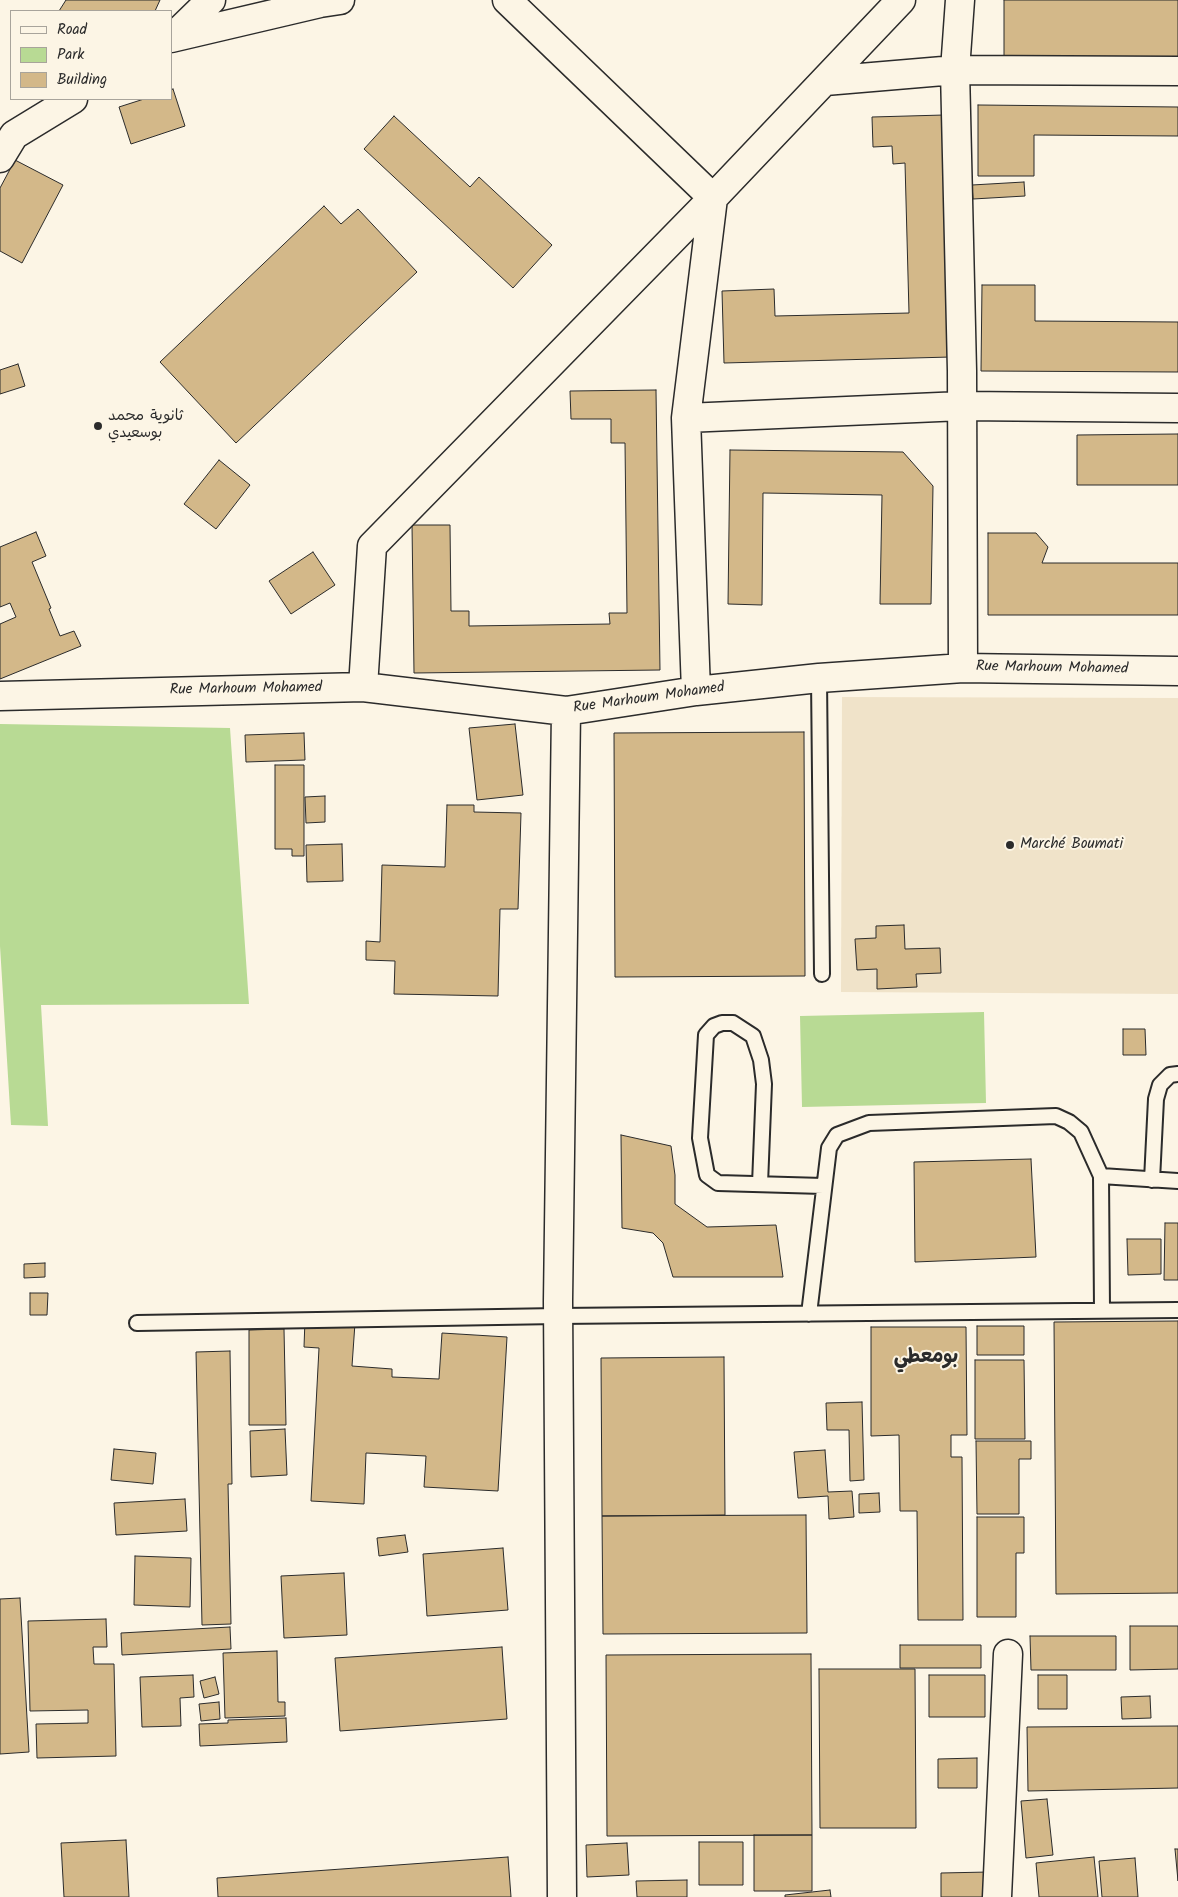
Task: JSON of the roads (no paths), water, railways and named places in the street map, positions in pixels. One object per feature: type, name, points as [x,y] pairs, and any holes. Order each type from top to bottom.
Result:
[{"type":"street","points":[[172,37],[211,0]]},
{"type":"street","points":[[172,38],[340,0]]},
{"type":"street","points":[[507,0],[713,198]]},
{"type":"street","points":[[363,687],[372,546],[713,198],[901,0]]},
{"type":"street","points":[[960,0],[955,70],[962,406],[963,668]]},
{"type":"street","points":[[825,81],[955,70],[1178,71]]},
{"type":"street","points":[[0,158],[14,136],[71,100]]},
{"type":"street","points":[[696,691],[686,418],[713,198]]},
{"type":"street","points":[[686,418],[962,406],[1178,408]]},
{"type":"street","name":"Rue Marhoum Mohamed","points":[[0,696],[363,687],[566,710],[696,691],[820,678],[963,668],[1178,671]]},
{"type":"street","points":[[562,1897],[558,1316],[566,710]]},
{"type":"street","points":[[997,1897],[1008,1654]]},
{"type":"lane","points":[[820,678],[822,974]]},
{"type":"lane","points":[[760,1184],[764,1084],[762,1060],[753,1036],[733,1023],[722,1023],[714,1026],[706,1035],[700,1138],[707,1175],[718,1183],[823,1186]]},
{"type":"lane","points":[[1152,1180],[1156,1099],[1160,1085],[1170,1074],[1178,1074]]},
{"type":"lane","points":[[809,1314],[823,1186],[829,1148],[837,1135],[869,1123],[1056,1116],[1069,1122],[1081,1132],[1101,1176],[1102,1310]]},
{"type":"lane","points":[[1101,1176],[1178,1181]]},
{"type":"lane","points":[[137,1322],[1178,1310]]},
{"type":"place","name":"ثانوية محمد بوسعيدي","points":[[98,426]]},
{"type":"place","name":"Marché Boumati","points":[[1010,845]]},
{"type":"district","name":"بومعطي","points":[[926,1359]]}]
